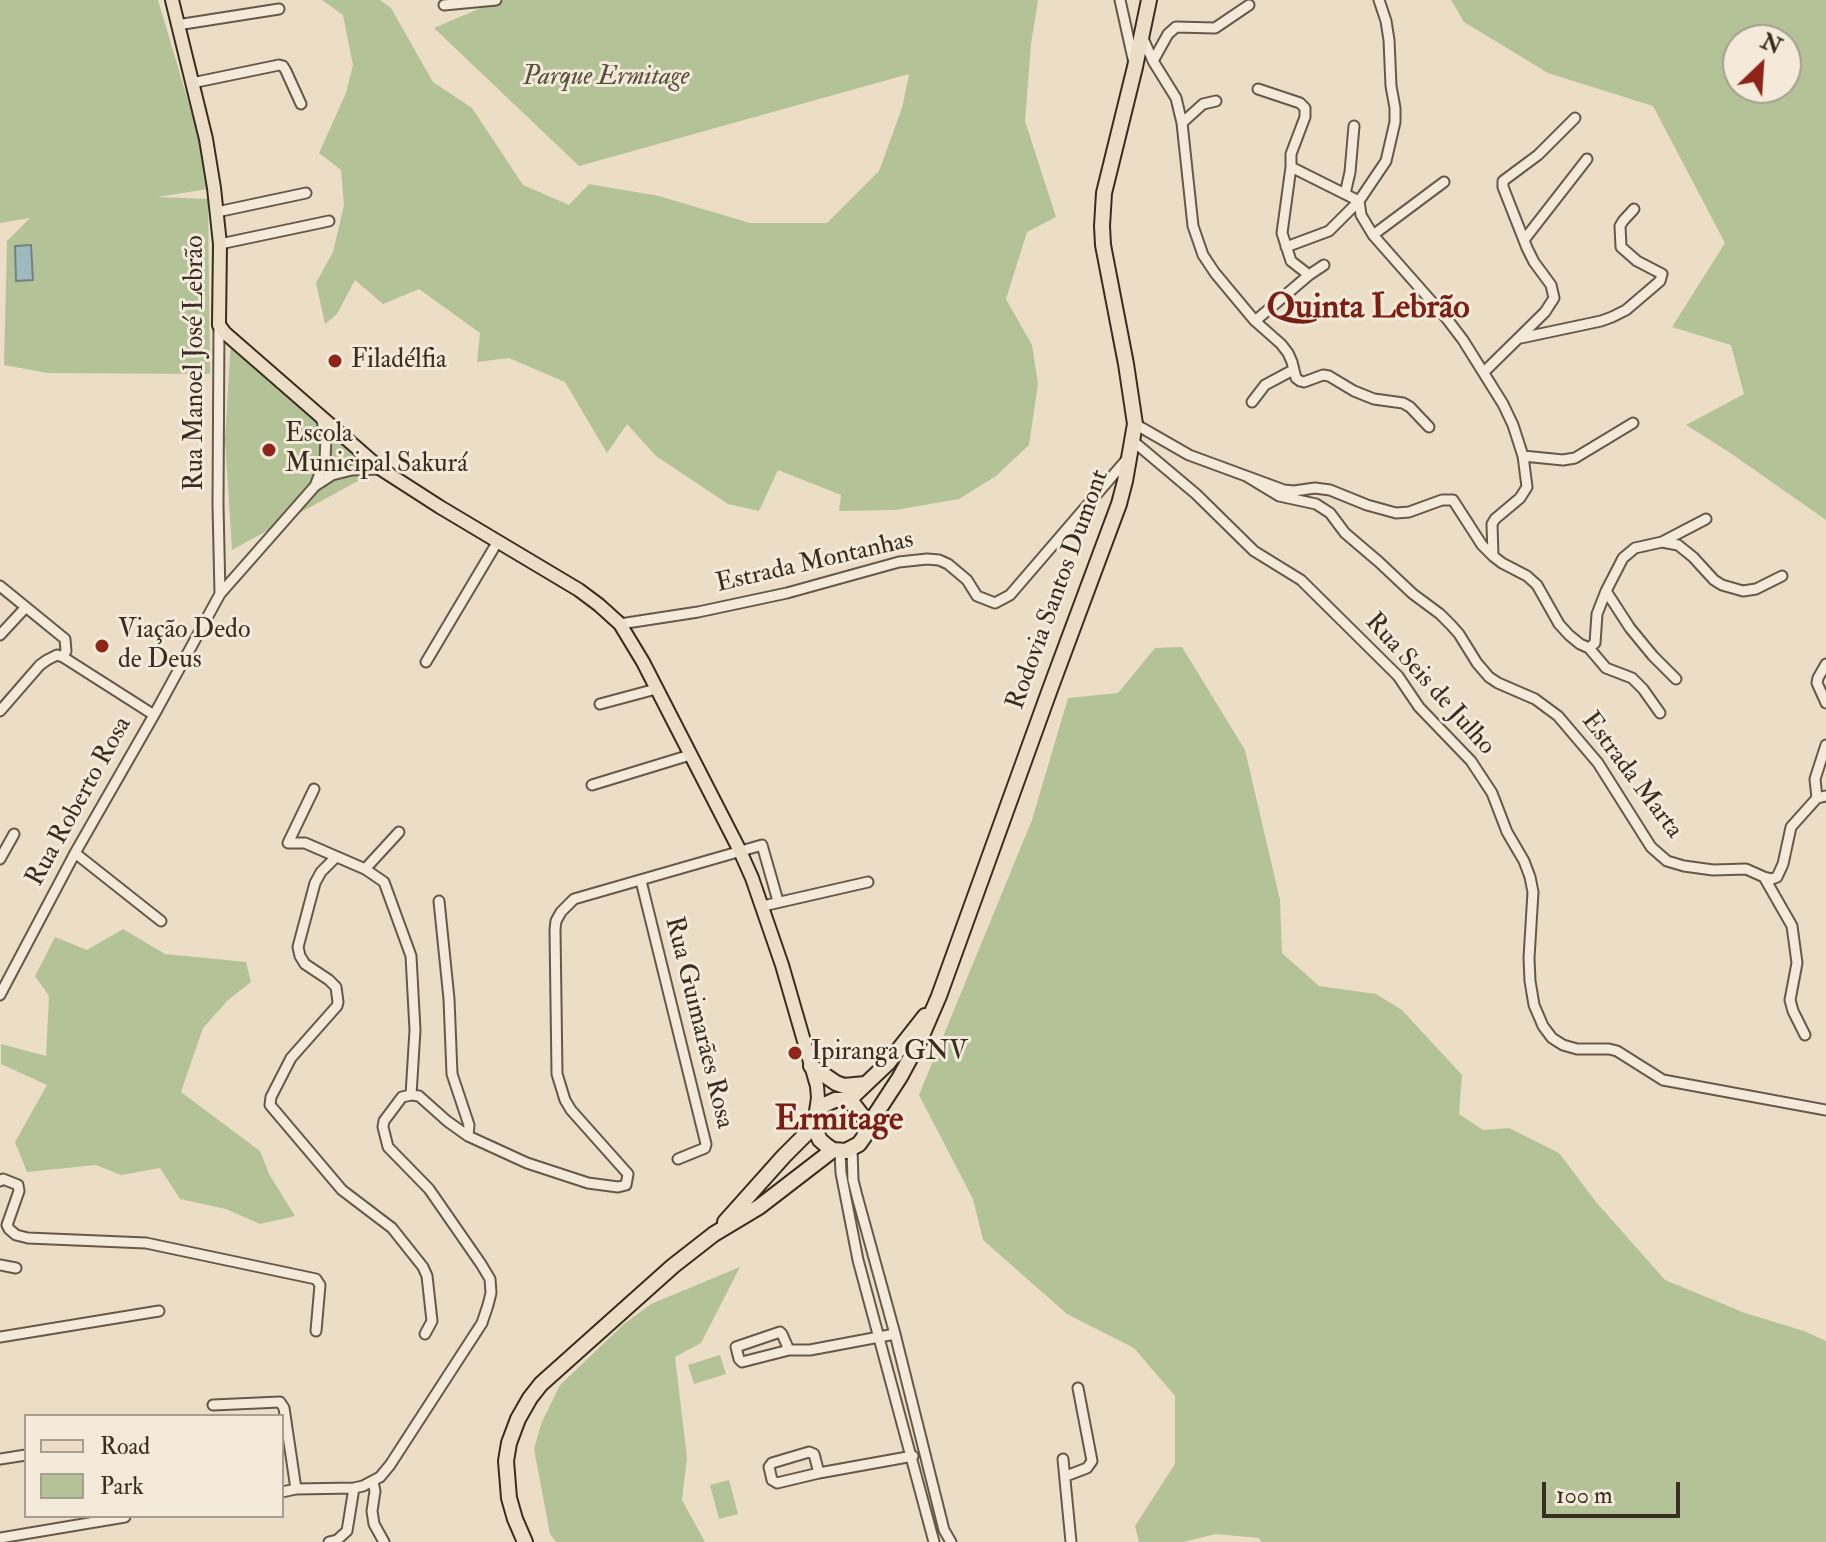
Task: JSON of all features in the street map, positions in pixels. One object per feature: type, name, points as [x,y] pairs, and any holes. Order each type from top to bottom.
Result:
[{"type":"highway","name":"Rodovia Santos Dumont","points":[[939,996],[1119,504],[1132,448],[1135,424],[1102,226],[1104,193],[1149,0]]},
{"type":"highway","points":[[845,1100],[888,1063],[939,996]]},
{"type":"highway","points":[[525,1542],[509,1498],[506,1461],[518,1419],[530,1398],[563,1363],[714,1234],[842,1150],[859,1144],[920,1040],[939,996]]},
{"type":"highway","points":[[811,1066],[844,1086],[865,1084]]},
{"type":"highway","points":[[714,1234],[806,1134],[824,1105],[845,1100],[854,1105],[864,1118],[866,1129]]},
{"type":"highway","points":[[814,1122],[820,1140],[842,1150]]},
{"type":"main road","name":"Rua Manoel José Lebrão","points":[[172,0],[206,139],[217,212],[220,244],[219,325]]},
{"type":"main road","points":[[219,325],[381,469],[579,590],[620,624],[635,647],[740,851],[763,906],[811,1066],[818,1098],[814,1122]]},
{"type":"main road","points":[[811,1066],[845,1100]]},
{"type":"street","points":[[444,5],[496,0]]},
{"type":"street","points":[[1120,0],[1135,67]]},
{"type":"street","points":[[1286,247],[1329,231],[1359,201],[1386,161],[1395,108],[1389,40],[1379,0]]},
{"type":"street","points":[[1153,61],[1168,34],[1176,27],[1215,28],[1249,5]]},
{"type":"street","points":[[177,25],[279,9]]},
{"type":"street","points":[[1141,33],[1153,61],[1176,98],[1197,242],[1215,273],[1255,321],[1288,353],[1300,381],[1329,376],[1374,399],[1403,403],[1429,427]]},
{"type":"street","points":[[192,83],[279,65],[286,71],[301,104]]},
{"type":"street","points":[[1258,89],[1300,103],[1305,108],[1305,117],[1291,154],[1282,233],[1291,261],[1309,275]]},
{"type":"street","points":[[1182,123],[1203,104],[1216,101]]},
{"type":"street","points":[[1484,372],[1545,312],[1554,298],[1551,285],[1531,257],[1503,181],[1538,155],[1575,118]]},
{"type":"street","points":[[1345,194],[1354,126]]},
{"type":"street","points":[[1524,240],[1587,159]]},
{"type":"street","points":[[1291,167],[1359,201]]},
{"type":"street","points":[[1373,235],[1444,182]]},
{"type":"street","points":[[217,212],[306,193]]},
{"type":"street","points":[[1359,201],[1361,215],[1373,235],[1447,319],[1484,372],[1503,404],[1523,456],[1527,487],[1520,498],[1492,524],[1493,556]]},
{"type":"street","points":[[1518,339],[1612,317],[1626,310],[1660,281],[1662,274],[1637,261],[1621,247],[1620,226],[1634,209]]},
{"type":"street","points":[[220,244],[329,221]]},
{"type":"street","points":[[1255,321],[1324,265]]},
{"type":"street","name":"Rua Manoel José Lebrão","points":[[154,715],[220,594],[219,325]]},
{"type":"street","points":[[1252,402],[1265,385],[1293,370]]},
{"type":"street","points":[[315,486],[326,450],[321,417]]},
{"type":"street","points":[[1523,456],[1563,460],[1575,458],[1633,423]]},
{"type":"street","points":[[1135,424],[1189,455],[1284,490],[1330,490],[1396,513],[1409,512],[1442,500],[1453,500],[1482,545],[1502,563],[1537,585],[1559,624],[1580,644],[1589,648],[1606,668],[1638,683],[1660,713]]},
{"type":"street","name":"Estrada Montanhas","points":[[620,624],[698,612],[899,562],[927,559],[948,564],[967,580],[977,596],[995,603],[1010,595],[1132,448]]},
{"type":"street","name":"Rua Seis de Julho","points":[[1132,448],[1196,494],[1254,551],[1301,580],[1398,676],[1426,716],[1471,761],[1492,793],[1507,832],[1530,877],[1533,892],[1530,981],[1534,1005],[1552,1038],[1577,1049],[1617,1051],[1663,1080],[1826,1110]]},
{"type":"street","points":[[220,594],[315,486],[332,475],[352,470],[381,469]]},
{"type":"street","name":"Estrada Marta","points":[[1246,476],[1279,496],[1316,504],[1330,513],[1345,533],[1451,625],[1489,677],[1535,699],[1558,716],[1598,763],[1638,828],[1662,857],[1675,864],[1697,868],[1746,869],[1764,877]]},
{"type":"street","points":[[1589,648],[1595,643],[1596,619],[1606,591],[1628,552],[1662,542],[1706,519]]},
{"type":"street","points":[[426,662],[498,541]]},
{"type":"street","points":[[1662,542],[1684,548],[1714,580],[1730,588],[1743,591],[1756,589],[1782,576]]},
{"type":"street","points":[[0,586],[65,639],[63,657]]},
{"type":"street","points":[[1606,591],[1630,628],[1676,679]]},
{"type":"street","points":[[0,635],[26,607]]},
{"type":"street","points":[[0,711],[27,679],[57,655],[154,715]]},
{"type":"street","points":[[1826,664],[1817,683],[1826,703]]},
{"type":"street","points":[[600,704],[656,689]]},
{"type":"street","name":"Rua Roberto Rosa","points":[[0,995],[75,853],[154,715]]},
{"type":"street","points":[[1764,877],[1777,877],[1791,827],[1821,797],[1815,779],[1826,745]]},
{"type":"street","points":[[592,785],[690,755]]},
{"type":"street","points":[[314,789],[288,843],[305,843],[365,869],[384,882],[413,965],[415,1030],[411,1095]]},
{"type":"street","points":[[365,869],[399,832]]},
{"type":"street","points":[[0,859],[14,834]]},
{"type":"street","points":[[284,1492],[354,1488],[380,1477],[482,1323],[491,1293],[490,1279],[429,1189],[388,1147],[384,1121],[402,1097],[419,1096],[468,1136],[527,1163],[588,1183],[618,1187],[626,1185],[628,1174],[571,1110],[561,1090],[555,1058],[556,921],[574,899],[763,846],[778,901]]},
{"type":"street","points":[[75,853],[161,921]]},
{"type":"street","points":[[336,857],[315,883],[298,947],[305,964],[336,987],[337,1006],[291,1058],[270,1105],[342,1190],[392,1228],[423,1267],[427,1276],[432,1321],[425,1334]]},
{"type":"street","points":[[1764,877],[1792,926],[1797,963],[1790,1000],[1805,1035]]},
{"type":"street","name":"Rua Guimarães Rosa","points":[[641,881],[706,1144],[705,1148],[678,1159]]},
{"type":"street","points":[[763,906],[868,882]]},
{"type":"street","points":[[439,901],[449,999],[452,1074],[469,1125],[468,1136]]},
{"type":"street","points":[[842,1150],[895,1334],[944,1530],[951,1542]]},
{"type":"street","points":[[842,1150],[841,1173],[858,1260],[934,1542]]},
{"type":"street","points":[[0,1181],[3,1179],[18,1185],[19,1191],[7,1225],[16,1235],[146,1243],[316,1279],[320,1285],[316,1331]]},
{"type":"street","points":[[0,1265],[16,1268]]},
{"type":"street","points":[[0,1337],[159,1311]]},
{"type":"street","points":[[789,1350],[780,1332],[736,1347],[742,1362],[789,1350],[810,1350],[895,1334]]},
{"type":"street","points":[[1066,1476],[1087,1468],[1092,1461],[1078,1388]]},
{"type":"street","points":[[213,1405],[275,1401],[282,1404],[284,1414]]},
{"type":"street","points":[[284,1416],[296,1489]]},
{"type":"street","points":[[819,1473],[814,1454],[809,1452],[772,1463],[769,1467],[772,1480],[777,1483],[925,1454]]},
{"type":"street","points":[[0,1459],[24,1455]]},
{"type":"street","points":[[1063,1459],[1071,1542]]},
{"type":"street","points":[[373,1482],[374,1524],[384,1542]]},
{"type":"street","points":[[329,1542],[337,1540],[347,1531],[354,1488]]},
{"type":"street","points":[[0,1538],[114,1518]]},
{"type":"green space","points":[[0,0],[158,0],[214,188],[158,197],[208,199],[210,374],[47,373],[4,365],[7,241],[30,218],[0,223]]},
{"type":"green space","name":"Parque Ermitage","points":[[322,0],[380,0],[391,8],[433,82],[472,108],[523,185],[569,205],[589,184],[659,196],[750,223],[827,223],[879,171],[902,108],[909,74],[579,166],[434,28],[499,0],[1038,0],[1025,121],[1056,217],[1027,232],[1006,299],[1032,345],[1038,384],[1029,445],[996,476],[959,499],[895,510],[839,511],[841,495],[778,470],[759,511],[728,504],[656,456],[627,424],[607,453],[565,382],[509,358],[477,362],[480,333],[419,289],[383,304],[355,280],[337,314],[325,324],[316,283],[333,252],[344,205],[341,170],[319,153],[346,93],[353,65],[343,15]]},
{"type":"green space","points":[[1451,0],[1826,0],[1826,520],[1686,425],[1744,394],[1731,345],[1672,327],[1725,243],[1653,106],[1548,73],[1464,22]]},
{"type":"green space","name":"Escola Municipal Sakurá","points":[[231,338],[387,465],[232,550],[225,440]]},
{"type":"green space","points":[[1182,647],[1245,750],[1280,900],[1282,953],[1319,986],[1376,994],[1402,1010],[1462,1075],[1459,1114],[1483,1130],[1509,1128],[1559,1153],[1596,1202],[1665,1280],[1745,1313],[1826,1341],[1826,1542],[1261,1542],[1259,1538],[1216,1534],[1183,1542],[1139,1542],[1135,1526],[1175,1464],[1175,1396],[1134,1348],[1067,1314],[983,1240],[973,1199],[919,1095],[1032,820],[1068,698],[1118,693],[1155,648]]},
{"type":"green space","points":[[123,929],[165,954],[246,962],[251,982],[228,1000],[203,1028],[181,1092],[260,1151],[269,1174],[295,1216],[260,1224],[226,1209],[180,1199],[160,1168],[121,1175],[96,1165],[27,1172],[15,1142],[47,1085],[1,1064],[1,1044],[46,1056],[49,996],[35,976],[55,937],[87,950]]},
{"type":"green space","points":[[740,1267],[701,1343],[675,1357],[687,1458],[682,1500],[705,1542],[556,1542],[550,1534],[534,1449],[541,1424],[560,1385],[624,1324],[651,1304]]},
{"type":"green space","points":[[720,1355],[726,1374],[694,1384],[688,1365]]},
{"type":"green space","points":[[729,1480],[738,1514],[719,1519],[710,1485]]},
{"type":"water","points":[[31,245],[33,280],[16,281],[15,246]]},
{"type":"place","name":"Filadélfia","points":[[335,361]]},
{"type":"place","name":"Escola Municipal Sakurá","points":[[269,450]]},
{"type":"place","name":"Viação Dedo de Deus","points":[[102,646]]},
{"type":"place","name":"Ipiranga GNV","points":[[795,1053]]},
{"type":"district","name":"Quinta Lebrão","points":[[1368,310]]},
{"type":"district","name":"Ermitage","points":[[839,1122]]}]
